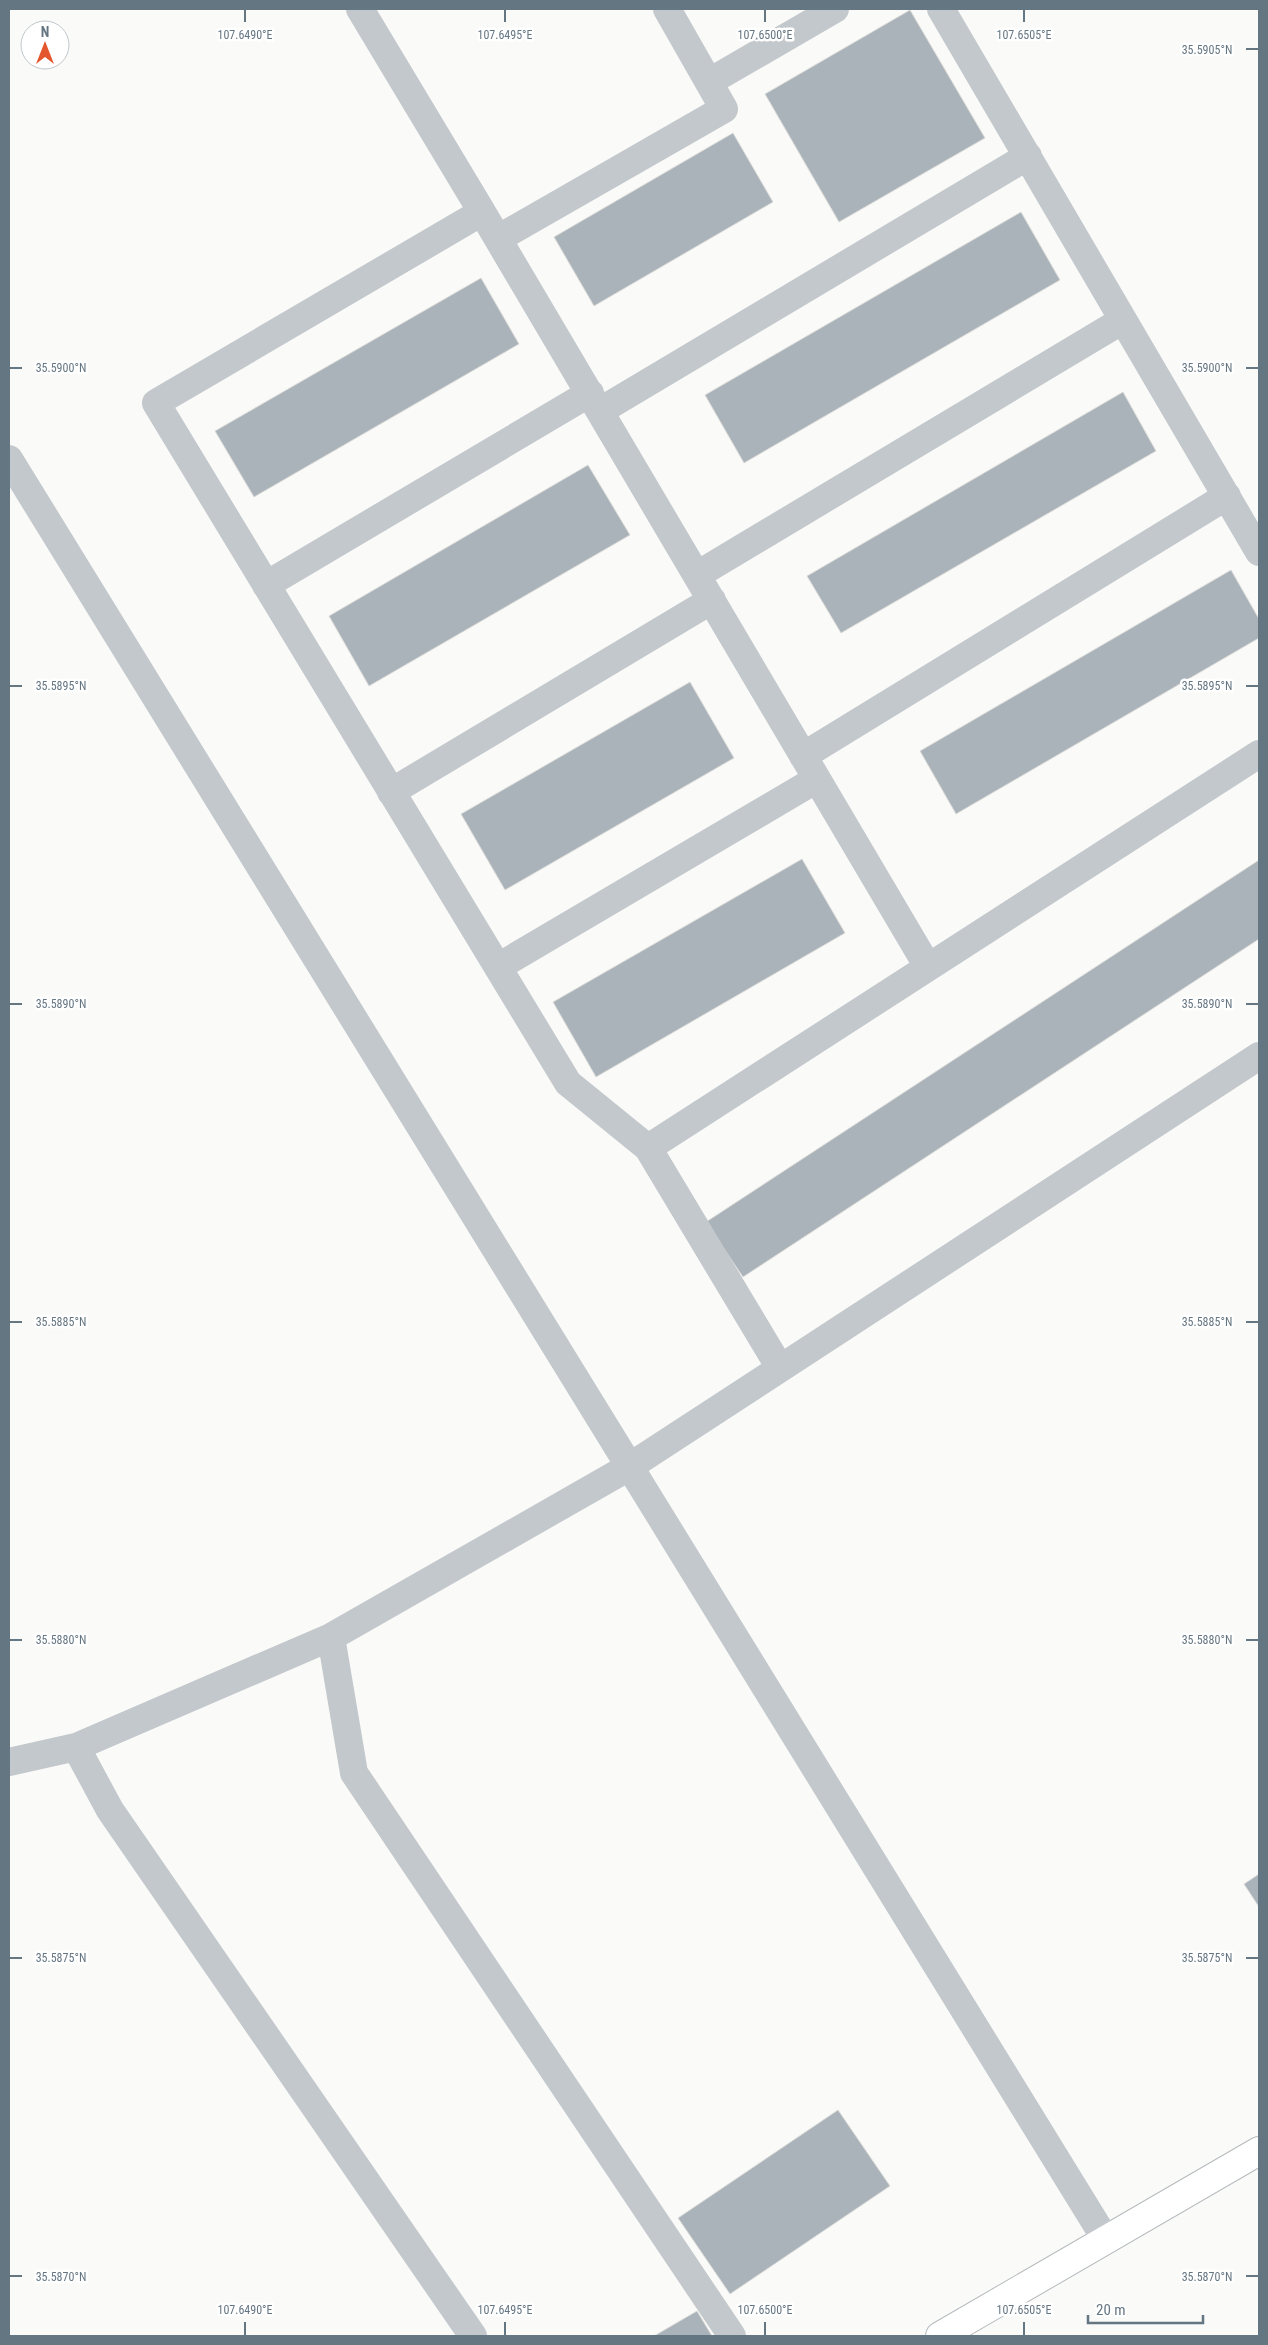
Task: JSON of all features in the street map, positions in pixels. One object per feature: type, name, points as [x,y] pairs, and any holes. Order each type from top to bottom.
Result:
[{"type":"main road","points":[[940,2336],[1259,2151]]},
{"type":"street","points":[[360,9],[498,238],[928,968]]},
{"type":"street","points":[[498,238],[724,109],[667,9]]},
{"type":"street","points":[[708,82],[835,9]]},
{"type":"street","points":[[941,9],[1259,552]]},
{"type":"street","points":[[266,585],[595,402],[1028,156]]},
{"type":"street","points":[[482,212],[156,403],[568,1083],[648,1148],[780,1368]]},
{"type":"street","points":[[696,575],[1123,320]]},
{"type":"street","points":[[9,459],[1106,2240]]},
{"type":"street","points":[[498,967],[1227,496]]},
{"type":"street","points":[[391,792],[712,600]]},
{"type":"street","points":[[648,1148],[1259,754]]},
{"type":"street","points":[[9,1762],[76,1747],[331,1637],[629,1467],[1259,1056]]},
{"type":"street","points":[[331,1637],[354,1773],[732,2336]]},
{"type":"street","points":[[76,1747],[110,1810],[473,2336]]},
{"type":"building","points":[[910,10],[985,138],[839,222],[765,94]]},
{"type":"building","points":[[733,133],[773,202],[594,306],[554,237]]},
{"type":"building","points":[[1021,212],[1060,280],[744,463],[705,395]]},
{"type":"building","points":[[481,278],[519,344],[254,497],[215,431]]},
{"type":"building","points":[[1123,392],[1156,451],[841,633],[807,576]]},
{"type":"building","points":[[588,465],[630,535],[369,686],[329,616]]},
{"type":"building","points":[[1231,570],[1259,619],[1259,638],[956,814],[920,751]]},
{"type":"building","points":[[690,682],[734,758],[505,890],[461,814]]},
{"type":"building","points":[[802,859],[845,933],[596,1077],[553,1002]]},
{"type":"building","points":[[1259,860],[1259,939],[743,1277],[706,1222]]},
{"type":"building","points":[[1259,1874],[1259,1907],[1244,1884]]},
{"type":"building","points":[[838,2110],[890,2186],[730,2294],[678,2218]]},
{"type":"building","points":[[697,2311],[712,2336],[654,2336]]}]
